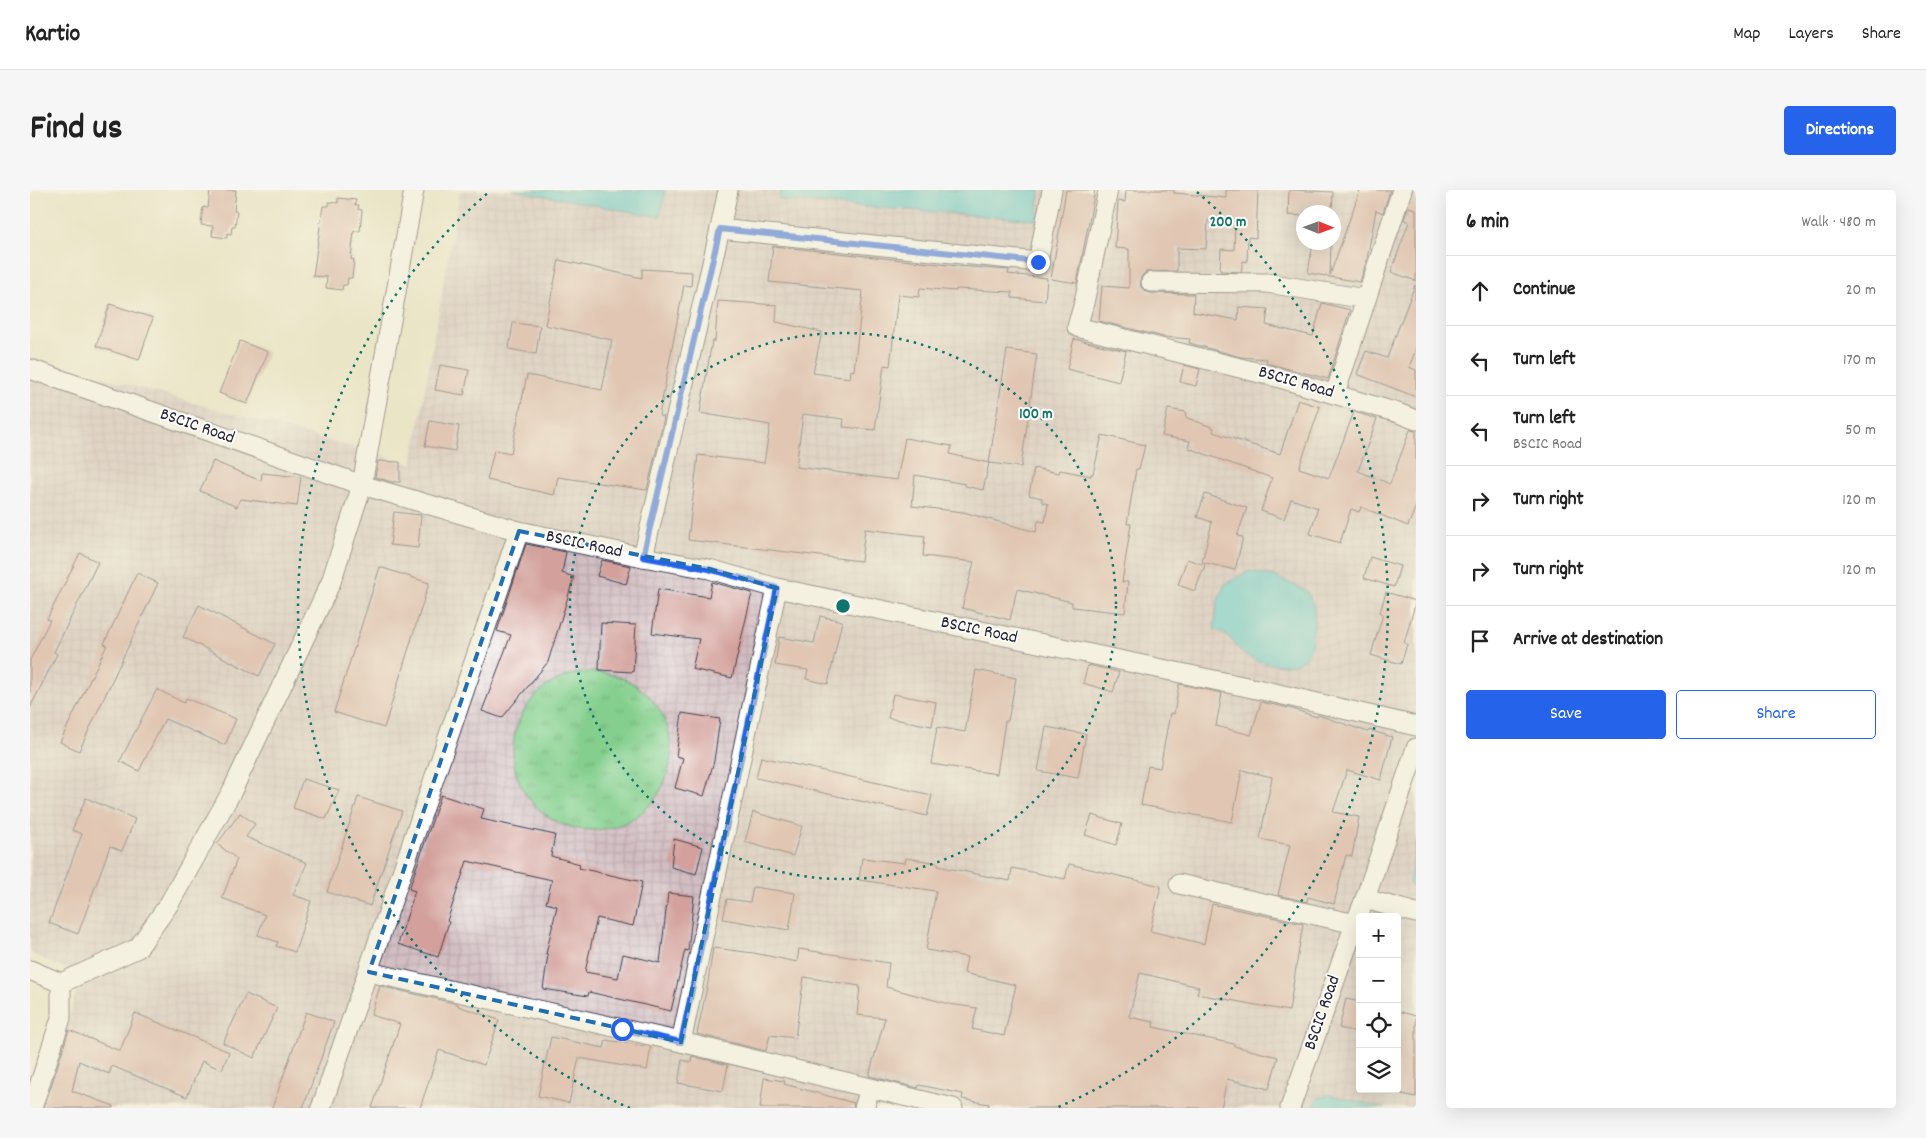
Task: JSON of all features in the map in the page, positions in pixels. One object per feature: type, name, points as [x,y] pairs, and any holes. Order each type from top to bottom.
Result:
[{"type":"street","points":[[30,970],[61,982],[138,948],[168,904],[232,791],[331,582],[362,485],[414,190]]},
{"type":"street","points":[[643,557],[728,190]]},
{"type":"street","points":[[720,229],[1038,262],[1052,190]]},
{"type":"street","name":"BSCIC Road","points":[[1108,190],[1084,303],[1077,327],[1276,377],[1416,420]]},
{"type":"street","points":[[1335,394],[1402,190]]},
{"type":"street","points":[[1151,282],[1267,283],[1366,299]]},
{"type":"street","name":"BSCIC Road","points":[[30,369],[362,485],[519,531],[709,569],[777,588],[1266,691],[1416,726]]},
{"type":"street","points":[[322,1108],[519,531]]},
{"type":"street","points":[[681,1042],[777,588]]},
{"type":"street","name":"BSCIC Road","points":[[1290,1108],[1354,924],[1366,899],[1416,748]]},
{"type":"street","points":[[1179,884],[1354,924]]},
{"type":"street","points":[[1366,899],[1416,913]]},
{"type":"street","points":[[369,972],[681,1042],[953,1108]]},
{"type":"street","points":[[32,1108],[61,1018],[61,982]]},
{"type":"street","points":[[864,1108],[870,1089]]},
{"type":"highlighted area","points":[[519,531],[709,569],[777,588],[681,1042],[369,972]]},
{"type":"shaded area","points":[[460,190],[1416,190],[1416,1108],[42,1108],[81,976],[30,953],[30,357],[412,464]]},
{"type":"green space","points":[[592,672],[622,678],[648,695],[665,721],[671,751],[665,781],[648,807],[622,824],[592,830],[562,824],[536,807],[519,781],[513,751],[519,721],[536,695],[562,678]]},
{"type":"water","points":[[512,190],[665,190],[660,217]]},
{"type":"water","points":[[781,190],[1040,190],[1037,220],[779,200]]},
{"type":"water","points":[[1249,571],[1274,576],[1307,591],[1314,609],[1314,619],[1311,644],[1308,654],[1303,660],[1294,664],[1274,665],[1255,660],[1240,651],[1228,636],[1214,629],[1218,600],[1225,584]]},
{"type":"water","points":[[1416,842],[1416,891],[1409,883]]},
{"type":"water","points":[[1330,1095],[1385,1108],[1314,1108],[1318,1098]]},
{"type":"building","points":[[210,190],[236,190],[234,211],[237,211],[235,227],[232,227],[231,234],[227,233],[227,238],[212,236],[213,226],[201,225],[203,207],[208,208]]},
{"type":"building","points":[[1066,190],[1095,190],[1077,283],[1051,279]]},
{"type":"building","points":[[1126,190],[1174,190],[1174,193],[1226,198],[1226,190],[1258,190],[1256,238],[1248,237],[1247,262],[1243,261],[1241,272],[1220,271],[1221,249],[1234,250],[1235,222],[1208,220],[1206,249],[1177,248],[1177,271],[1146,272],[1141,277],[1141,287],[1151,293],[1194,294],[1193,312],[1238,320],[1239,307],[1268,309],[1266,325],[1313,336],[1322,303],[1350,310],[1328,379],[1266,363],[1267,359],[1241,357],[1189,343],[1190,339],[1164,337],[1099,321],[1102,286],[1129,288],[1129,249],[1115,248],[1118,201],[1125,202]]},
{"type":"building","points":[[1289,190],[1333,192],[1332,205],[1296,205],[1296,216],[1288,215]]},
{"type":"building","points":[[1360,190],[1390,190],[1383,213],[1376,210],[1367,259],[1360,282],[1308,273],[1312,250],[1331,250],[1330,275],[1339,250],[1341,250],[1341,244]]},
{"type":"building","points":[[338,198],[356,200],[355,205],[359,205],[358,209],[362,210],[360,231],[354,231],[351,259],[354,260],[352,278],[348,278],[347,285],[343,285],[342,290],[326,288],[327,277],[313,276],[323,206],[329,206],[329,202],[338,203]]},
{"type":"building","points":[[1408,207],[1416,209],[1416,281],[1391,272],[1409,222],[1404,220]]},
{"type":"building","points":[[773,246],[1009,270],[1008,274],[1047,278],[1045,301],[1012,298],[1012,292],[956,289],[956,291],[920,288],[919,297],[898,295],[890,366],[884,365],[875,430],[843,427],[844,419],[803,414],[796,467],[897,480],[905,438],[952,446],[950,454],[989,463],[983,490],[965,486],[965,484],[915,475],[912,506],[963,512],[1036,532],[1038,521],[1045,522],[1048,504],[1042,502],[1042,498],[1029,495],[1034,468],[1059,473],[1060,470],[1091,476],[1102,435],[1145,445],[1139,469],[1136,469],[1127,524],[1131,524],[1122,582],[1128,582],[1125,613],[1072,607],[1072,602],[1017,589],[1010,620],[962,608],[974,562],[923,556],[925,536],[865,529],[861,561],[688,540],[698,455],[764,463],[770,425],[700,413],[712,341],[715,341],[718,301],[777,305],[776,322],[822,332],[813,373],[850,378],[851,370],[854,371],[863,291],[769,282]]},
{"type":"building","points":[[559,260],[642,278],[642,269],[692,272],[691,286],[684,285],[659,416],[664,417],[647,490],[558,477],[554,495],[487,480],[494,450],[511,453],[527,375],[602,390],[612,340],[545,325]]},
{"type":"building","points":[[1415,285],[1416,349],[1409,367],[1416,370],[1416,397],[1357,374],[1366,351],[1387,358]]},
{"type":"building","points":[[110,304],[153,318],[139,360],[96,346]]},
{"type":"building","points":[[513,323],[540,326],[536,354],[509,349]]},
{"type":"building","points":[[1074,339],[1126,351],[1119,382],[1067,369]]},
{"type":"building","points":[[240,341],[268,352],[247,404],[219,393]]},
{"type":"building","points":[[1007,350],[1037,354],[1021,467],[989,463]]},
{"type":"building","points":[[440,365],[469,370],[464,395],[435,390]]},
{"type":"building","points":[[1184,365],[1200,369],[1196,386],[1180,382]]},
{"type":"building","points":[[1298,400],[1320,407],[1299,468],[1329,478],[1354,412],[1377,419],[1358,471],[1390,484],[1410,430],[1416,431],[1416,506],[1408,526],[1361,507],[1359,512],[1351,509],[1340,543],[1310,534],[1318,508],[1291,499],[1284,519],[1261,511],[1272,478],[1188,448],[1190,441],[1162,436],[1168,409],[1186,412],[1185,417],[1214,428],[1213,432],[1280,454]]},
{"type":"building","points":[[430,421],[459,426],[455,451],[425,446]]},
{"type":"building","points":[[213,461],[261,481],[262,473],[301,477],[297,506],[240,499],[237,507],[200,491]]},
{"type":"building","points":[[378,461],[400,462],[400,482],[392,482],[375,477]]},
{"type":"building","points":[[1205,494],[1247,508],[1237,536],[1243,537],[1235,570],[1202,562],[1212,522],[1197,517]]},
{"type":"building","points":[[394,512],[421,515],[418,548],[390,545]]},
{"type":"building","points":[[526,544],[566,552],[562,573],[574,577],[548,662],[502,718],[482,711],[511,635],[497,631]]},
{"type":"building","points":[[80,553],[98,562],[54,652],[57,654],[30,708],[30,660],[50,620],[47,619]]},
{"type":"building","points":[[1370,557],[1400,566],[1394,587],[1364,578]]},
{"type":"building","points":[[1187,559],[1205,565],[1195,591],[1178,585]]},
{"type":"building","points":[[602,560],[631,566],[626,584],[597,576]]},
{"type":"building","points":[[380,567],[429,583],[384,728],[334,712]]},
{"type":"building","points":[[137,573],[158,583],[79,751],[60,742],[107,645],[104,644]]},
{"type":"building","points":[[712,582],[752,593],[732,678],[692,669],[699,639],[652,633],[658,589],[709,597]]},
{"type":"building","points":[[1386,592],[1416,601],[1404,643],[1407,644],[1401,664],[1371,655],[1383,614],[1380,612]]},
{"type":"building","points":[[199,605],[275,644],[259,676],[183,637]]},
{"type":"building","points":[[820,616],[842,621],[828,684],[806,679],[808,670],[775,665],[779,637],[814,643]]},
{"type":"building","points":[[601,623],[636,625],[633,672],[599,670]]},
{"type":"building","points":[[1088,665],[1119,672],[1113,692],[1083,683]]},
{"type":"building","points":[[976,670],[1016,678],[1008,721],[1005,721],[997,774],[931,764],[937,727],[965,732]]},
{"type":"building","points":[[1179,684],[1222,693],[1216,726],[1251,735],[1261,702],[1317,717],[1318,715],[1368,732],[1369,730],[1392,737],[1381,780],[1347,770],[1333,812],[1359,817],[1352,856],[1346,855],[1334,904],[1308,897],[1307,902],[1278,895],[1290,845],[1260,839],[1272,777],[1242,770],[1232,822],[1141,805],[1148,766],[1160,768],[1170,713],[1174,714]]},
{"type":"building","points":[[157,689],[184,703],[186,698],[236,719],[225,745],[165,719],[139,771],[120,761]]},
{"type":"building","points":[[893,694],[936,702],[932,726],[888,718]]},
{"type":"building","points":[[682,713],[720,719],[714,761],[704,796],[675,788],[683,758],[676,756]]},
{"type":"building","points":[[1046,727],[1086,734],[1078,778],[1038,771]]},
{"type":"building","points":[[761,757],[932,795],[927,816],[756,778]]},
{"type":"building","points":[[303,779],[339,790],[326,819],[293,808]]},
{"type":"building","points":[[441,795],[484,809],[481,819],[555,835],[551,856],[580,864],[579,868],[642,882],[633,926],[597,918],[585,972],[618,978],[623,954],[660,963],[668,893],[694,896],[688,951],[685,950],[671,1011],[589,992],[588,996],[543,989],[548,955],[546,954],[557,906],[546,903],[552,880],[467,861],[447,921],[449,922],[438,957],[398,944],[415,891],[409,889]]},
{"type":"building","points":[[358,797],[402,811],[370,906],[327,892]]},
{"type":"building","points":[[86,798],[135,819],[122,851],[110,846],[78,934],[49,923],[82,834],[72,830]]},
{"type":"building","points":[[753,812],[802,826],[793,856],[745,842]]},
{"type":"building","points":[[240,813],[255,824],[246,837],[307,863],[293,895],[311,901],[295,952],[276,946],[278,942],[258,935],[265,915],[222,898],[237,859],[217,844]]},
{"type":"building","points":[[1092,815],[1122,824],[1116,845],[1085,835]]},
{"type":"building","points":[[674,839],[703,847],[696,874],[671,867]]},
{"type":"building","points":[[862,858],[905,863],[906,858],[938,863],[938,866],[1010,881],[1012,868],[1065,879],[1069,864],[1161,886],[1150,931],[1204,944],[1212,904],[1303,924],[1289,1011],[1197,994],[1199,987],[1140,973],[1129,1017],[1154,1022],[1153,1027],[1234,1044],[1234,1046],[1278,1057],[1269,1089],[1227,1079],[1221,1108],[988,1108],[989,1104],[962,1099],[963,1094],[919,1085],[918,1088],[869,1076],[885,1018],[857,1015],[860,986],[804,977],[795,1038],[770,1035],[766,1051],[697,1034],[713,948],[754,953],[797,962],[799,949],[889,963],[886,987],[949,1004],[977,1008],[972,1029],[1004,1036],[1016,985],[964,973],[967,957],[926,950],[936,891],[859,880]]},
{"type":"building","points":[[753,887],[795,893],[789,930],[723,919],[727,899],[750,902]]},
{"type":"building","points":[[380,986],[458,1004],[458,1006],[499,1020],[484,1065],[439,1050],[420,1108],[372,1108],[400,1024],[371,1015]]},
{"type":"building","points":[[246,994],[277,1008],[254,1058],[223,1043]]},
{"type":"building","points":[[1346,999],[1356,1001],[1356,1032],[1339,1028]]},
{"type":"building","points":[[306,1012],[334,1022],[303,1108],[272,1108]]},
{"type":"building","points":[[1401,1012],[1416,1016],[1416,1097],[1397,1093],[1401,1093]]},
{"type":"building","points":[[135,1013],[229,1052],[222,1070],[202,1061],[187,1097],[112,1066],[109,1074],[79,1061],[72,1091],[114,1106],[114,1108],[44,1108],[69,1030],[120,1051]]},
{"type":"building","points":[[551,1037],[604,1048],[606,1040],[651,1047],[647,1070],[579,1058],[569,1103],[538,1096]]},
{"type":"building","points":[[692,1056],[728,1065],[723,1091],[678,1083],[682,1060],[691,1062]]},
{"type":"building","points":[[764,1078],[785,1081],[784,1084],[854,1103],[853,1108],[760,1108]]},
{"type":"route","points":[[622,1029],[681,1042],[777,588],[709,569],[643,557],[720,229],[1038,262]]}]
